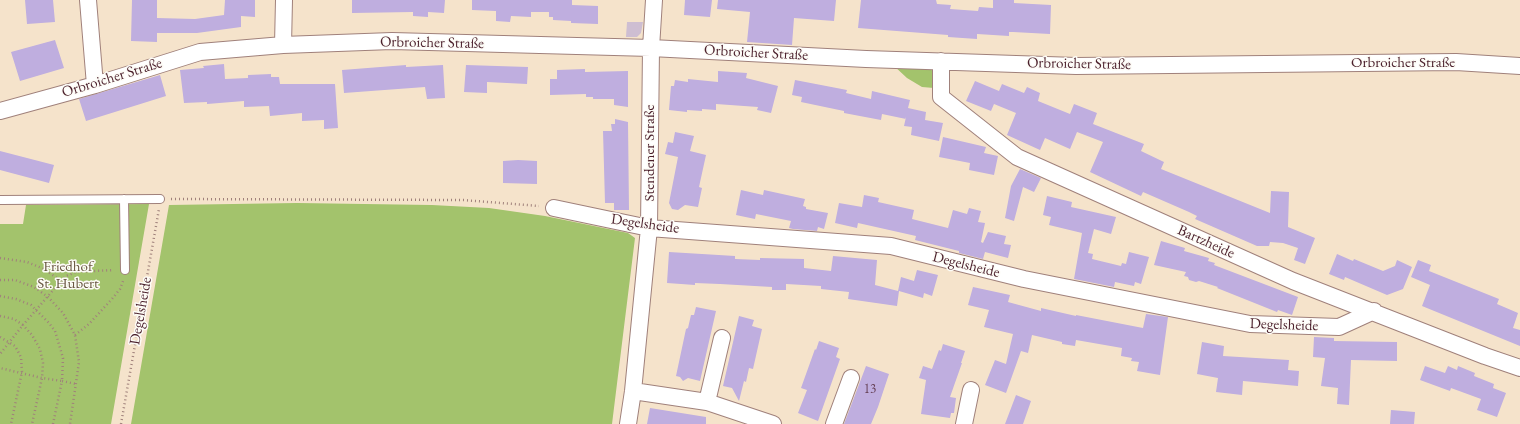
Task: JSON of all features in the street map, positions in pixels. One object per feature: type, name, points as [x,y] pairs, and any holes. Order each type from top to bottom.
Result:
[{"type":"street","points":[[88,0],[95,85]]},
{"type":"street","points":[[283,45],[284,0]]},
{"type":"street","name":"Stendener Straße","points":[[628,424],[633,391],[649,228],[651,48],[654,0]]},
{"type":"street","name":"Orbroicher Straße","points":[[0,111],[95,85],[200,52],[283,45],[392,41],[651,48],[866,59],[1076,66],[1456,62],[1520,66]]},
{"type":"street","name":"Bartzheide","points":[[941,61],[941,97],[1017,157],[1293,281],[1374,311],[1485,356],[1520,368]]},
{"type":"street","name":"Degelsheide","points":[[554,208],[649,228],[890,246],[1024,280],[1250,324],[1339,327],[1374,311]]},
{"type":"street","points":[[707,402],[722,338]]},
{"type":"street","points":[[834,424],[851,378]]},
{"type":"street","points":[[964,424],[971,390]]},
{"type":"street","points":[[633,391],[707,402],[773,424]]},
{"type":"lane","points":[[124,199],[125,270]]},
{"type":"lane","points":[[0,200],[160,199]]},
{"type":"path","points":[[160,199],[462,200],[554,208]]},
{"type":"path","name":"Degelsheide","points":[[121,424],[160,199]]},
{"type":"path","points":[[0,258],[27,262],[44,269],[61,281]]},
{"type":"path","points":[[0,354],[66,276],[76,272],[125,270],[120,289],[89,324],[75,335]]},
{"type":"path","points":[[0,280],[15,280],[34,287],[48,297],[63,313],[75,335],[79,362],[70,424]]},
{"type":"path","points":[[0,296],[16,299],[31,305],[49,322],[55,332],[63,358],[62,381],[54,424]]},
{"type":"path","points":[[0,316],[14,319],[23,325],[32,335],[40,349],[43,363],[42,378],[32,424]]},
{"type":"path","points":[[0,336],[15,346],[21,357],[22,372],[11,424]]},
{"type":"path","points":[[0,368],[76,384]]},
{"type":"shaded area","points":[[627,22],[643,22],[641,33],[637,37],[626,37]]},
{"type":"green space","points":[[893,65],[924,65],[933,71],[934,88],[922,87],[907,78]]},
{"type":"green space","points":[[297,203],[432,205],[489,208],[545,216],[628,233],[635,238],[612,424],[131,424],[169,205]]},
{"type":"green space","name":"Friedhof St. Hubert","points":[[149,204],[111,424],[0,424],[0,224],[23,224],[26,205]]},
{"type":"building","points":[[25,0],[53,0],[55,22],[27,24]]},
{"type":"building","points":[[132,0],[157,0],[157,18],[195,19],[224,15],[225,0],[255,0],[255,17],[241,16],[241,27],[197,33],[157,33],[157,42],[131,41]]},
{"type":"building","points":[[352,0],[445,0],[444,13],[428,12],[428,17],[413,16],[413,12],[352,13]]},
{"type":"building","points":[[472,0],[572,0],[572,5],[598,6],[598,24],[571,23],[571,21],[553,20],[553,17],[549,17],[549,12],[531,12],[531,17],[511,16],[510,22],[496,21],[496,11],[472,10]]},
{"type":"building","points":[[685,0],[712,0],[710,17],[684,15]]},
{"type":"building","points":[[718,0],[836,0],[834,21],[794,18],[792,45],[747,42],[750,12],[717,9]]},
{"type":"building","points":[[861,0],[936,0],[937,4],[951,5],[950,9],[978,11],[979,7],[993,8],[993,0],[1014,0],[1014,3],[1051,5],[1050,34],[1009,32],[1009,36],[977,34],[977,39],[948,37],[948,35],[858,28]]},
{"type":"building","points":[[55,40],[64,68],[20,81],[11,52]]},
{"type":"building","points":[[224,64],[225,79],[248,78],[248,75],[271,74],[271,77],[279,77],[280,84],[335,84],[338,128],[324,129],[324,120],[302,121],[302,113],[270,116],[269,106],[244,107],[244,101],[207,104],[207,102],[184,103],[180,70],[204,68],[203,66]]},
{"type":"building","points":[[406,65],[406,67],[443,65],[445,98],[427,99],[425,87],[344,93],[342,70]]},
{"type":"building","points":[[466,65],[528,67],[527,84],[487,82],[487,93],[464,92]]},
{"type":"building","points":[[585,69],[585,72],[628,71],[628,107],[614,105],[614,99],[593,99],[593,97],[586,97],[586,94],[550,95],[550,79],[557,79],[557,70]]},
{"type":"building","points":[[718,71],[747,73],[746,78],[778,86],[771,113],[757,110],[758,107],[716,104],[716,110],[687,110],[687,112],[669,110],[671,86],[674,86],[675,80],[688,82],[688,79],[718,82]]},
{"type":"building","points":[[160,75],[166,96],[86,121],[79,99]]},
{"type":"building","points":[[795,80],[847,90],[846,93],[871,99],[872,91],[910,100],[908,108],[926,112],[925,120],[943,123],[939,141],[911,135],[912,127],[904,126],[906,119],[882,114],[881,120],[844,113],[844,111],[801,102],[802,97],[792,95]]},
{"type":"building","points":[[975,81],[999,91],[1002,84],[1024,93],[1027,87],[1040,93],[1038,101],[1070,114],[1074,104],[1097,113],[1093,124],[1144,144],[1141,151],[1164,162],[1161,169],[1270,213],[1271,191],[1289,192],[1288,227],[1315,238],[1305,264],[1294,260],[1298,248],[1283,243],[1270,242],[1269,246],[1257,246],[1195,219],[1197,216],[1189,212],[1143,192],[1141,196],[1090,172],[1103,142],[1077,132],[1070,149],[1045,138],[1040,150],[1007,135],[1016,113],[994,104],[991,111],[966,101]]},
{"type":"building","points":[[615,119],[628,122],[629,210],[614,210],[614,203],[605,203],[603,131],[612,131],[611,124],[615,124]]},
{"type":"building","points":[[675,132],[694,136],[690,151],[706,155],[699,187],[702,188],[698,207],[685,205],[678,210],[672,209],[669,203],[678,157],[665,154],[668,142],[673,143]]},
{"type":"building","points":[[943,137],[986,147],[984,153],[998,156],[994,175],[969,170],[970,163],[939,157]]},
{"type":"building","points":[[0,151],[54,165],[49,183],[0,170]]},
{"type":"building","points":[[503,161],[537,161],[537,184],[503,183]]},
{"type":"building","points":[[1020,169],[1041,178],[1034,192],[1023,187],[1014,221],[1005,218],[1011,186]]},
{"type":"building","points":[[741,190],[763,195],[764,190],[805,199],[803,206],[806,207],[806,209],[828,213],[824,229],[818,227],[817,231],[793,229],[789,228],[791,221],[756,214],[755,219],[736,215]]},
{"type":"building","points":[[864,195],[879,198],[878,202],[914,210],[912,219],[948,228],[953,210],[967,214],[969,208],[981,211],[978,222],[985,223],[981,242],[983,243],[988,232],[1006,236],[1004,244],[1011,245],[1008,258],[985,252],[983,259],[959,253],[959,251],[915,240],[916,236],[858,223],[857,228],[835,223],[839,203],[862,207]]},
{"type":"building","points":[[1047,196],[1072,202],[1071,207],[1116,217],[1111,234],[1094,229],[1088,253],[1093,254],[1092,259],[1121,266],[1122,263],[1126,264],[1129,252],[1149,257],[1141,284],[1135,282],[1134,286],[1115,282],[1114,287],[1074,279],[1082,233],[1049,225],[1051,217],[1043,215]]},
{"type":"building","points":[[1161,241],[1185,248],[1184,251],[1209,258],[1208,261],[1215,263],[1214,265],[1298,297],[1292,315],[1278,310],[1277,312],[1217,288],[1218,287],[1199,281],[1196,282],[1189,280],[1188,277],[1184,276],[1186,272],[1154,265]]},
{"type":"building","points":[[669,252],[735,256],[735,259],[804,259],[804,268],[831,271],[833,256],[877,260],[875,285],[898,291],[901,277],[914,281],[917,270],[938,275],[932,296],[924,293],[923,298],[899,291],[897,306],[848,299],[849,292],[821,289],[821,286],[786,284],[786,290],[772,290],[772,287],[667,283]]},
{"type":"building","points":[[1337,254],[1353,261],[1354,259],[1383,271],[1395,266],[1397,260],[1412,267],[1403,289],[1387,295],[1345,277],[1344,280],[1329,274]]},
{"type":"building","points":[[1418,260],[1431,265],[1429,271],[1499,299],[1497,304],[1518,313],[1513,328],[1520,330],[1520,346],[1422,306],[1430,285],[1411,277]]},
{"type":"building","points":[[973,287],[1010,295],[1008,302],[1041,311],[1041,308],[1143,328],[1146,314],[1168,317],[1160,375],[1137,371],[1139,362],[1131,361],[1132,358],[1121,356],[1122,348],[1076,340],[1075,346],[1062,344],[1062,342],[1032,335],[1028,353],[1021,351],[1006,393],[985,385],[995,360],[1006,364],[1013,334],[984,327],[989,310],[968,305]]},
{"type":"building","points":[[696,307],[716,311],[700,381],[688,378],[683,381],[680,377],[676,376],[686,329],[688,328],[691,315],[694,315]]},
{"type":"building","points":[[739,316],[754,320],[752,326],[762,329],[753,369],[749,368],[739,401],[732,388],[723,386]]},
{"type":"building","points":[[1314,337],[1334,338],[1334,341],[1397,342],[1397,361],[1351,360],[1349,405],[1337,404],[1338,388],[1321,386],[1325,358],[1313,357]]},
{"type":"building","points":[[819,341],[839,348],[836,357],[840,359],[818,421],[798,413],[807,390],[801,388]]},
{"type":"building","points":[[1202,342],[1224,346],[1223,356],[1289,360],[1288,370],[1299,371],[1298,386],[1243,381],[1242,395],[1216,392],[1218,378],[1197,374]]},
{"type":"building","points":[[943,344],[965,351],[950,397],[956,398],[954,413],[951,413],[950,418],[921,414],[926,380],[919,378],[923,366],[932,369],[939,350],[941,351]]},
{"type":"building","points":[[866,366],[889,374],[878,407],[871,424],[844,424]]},
{"type":"building","points":[[1425,366],[1445,373],[1448,366],[1457,370],[1458,366],[1475,373],[1474,376],[1494,384],[1493,388],[1506,393],[1497,417],[1477,410],[1481,399],[1451,388],[1450,391],[1420,380]]},
{"type":"building","points":[[1016,395],[1031,401],[1023,424],[1005,424]]},
{"type":"building","points":[[650,408],[706,417],[706,424],[647,424]]},
{"type":"building","points":[[1391,410],[1415,412],[1414,424],[1390,424]]}]
